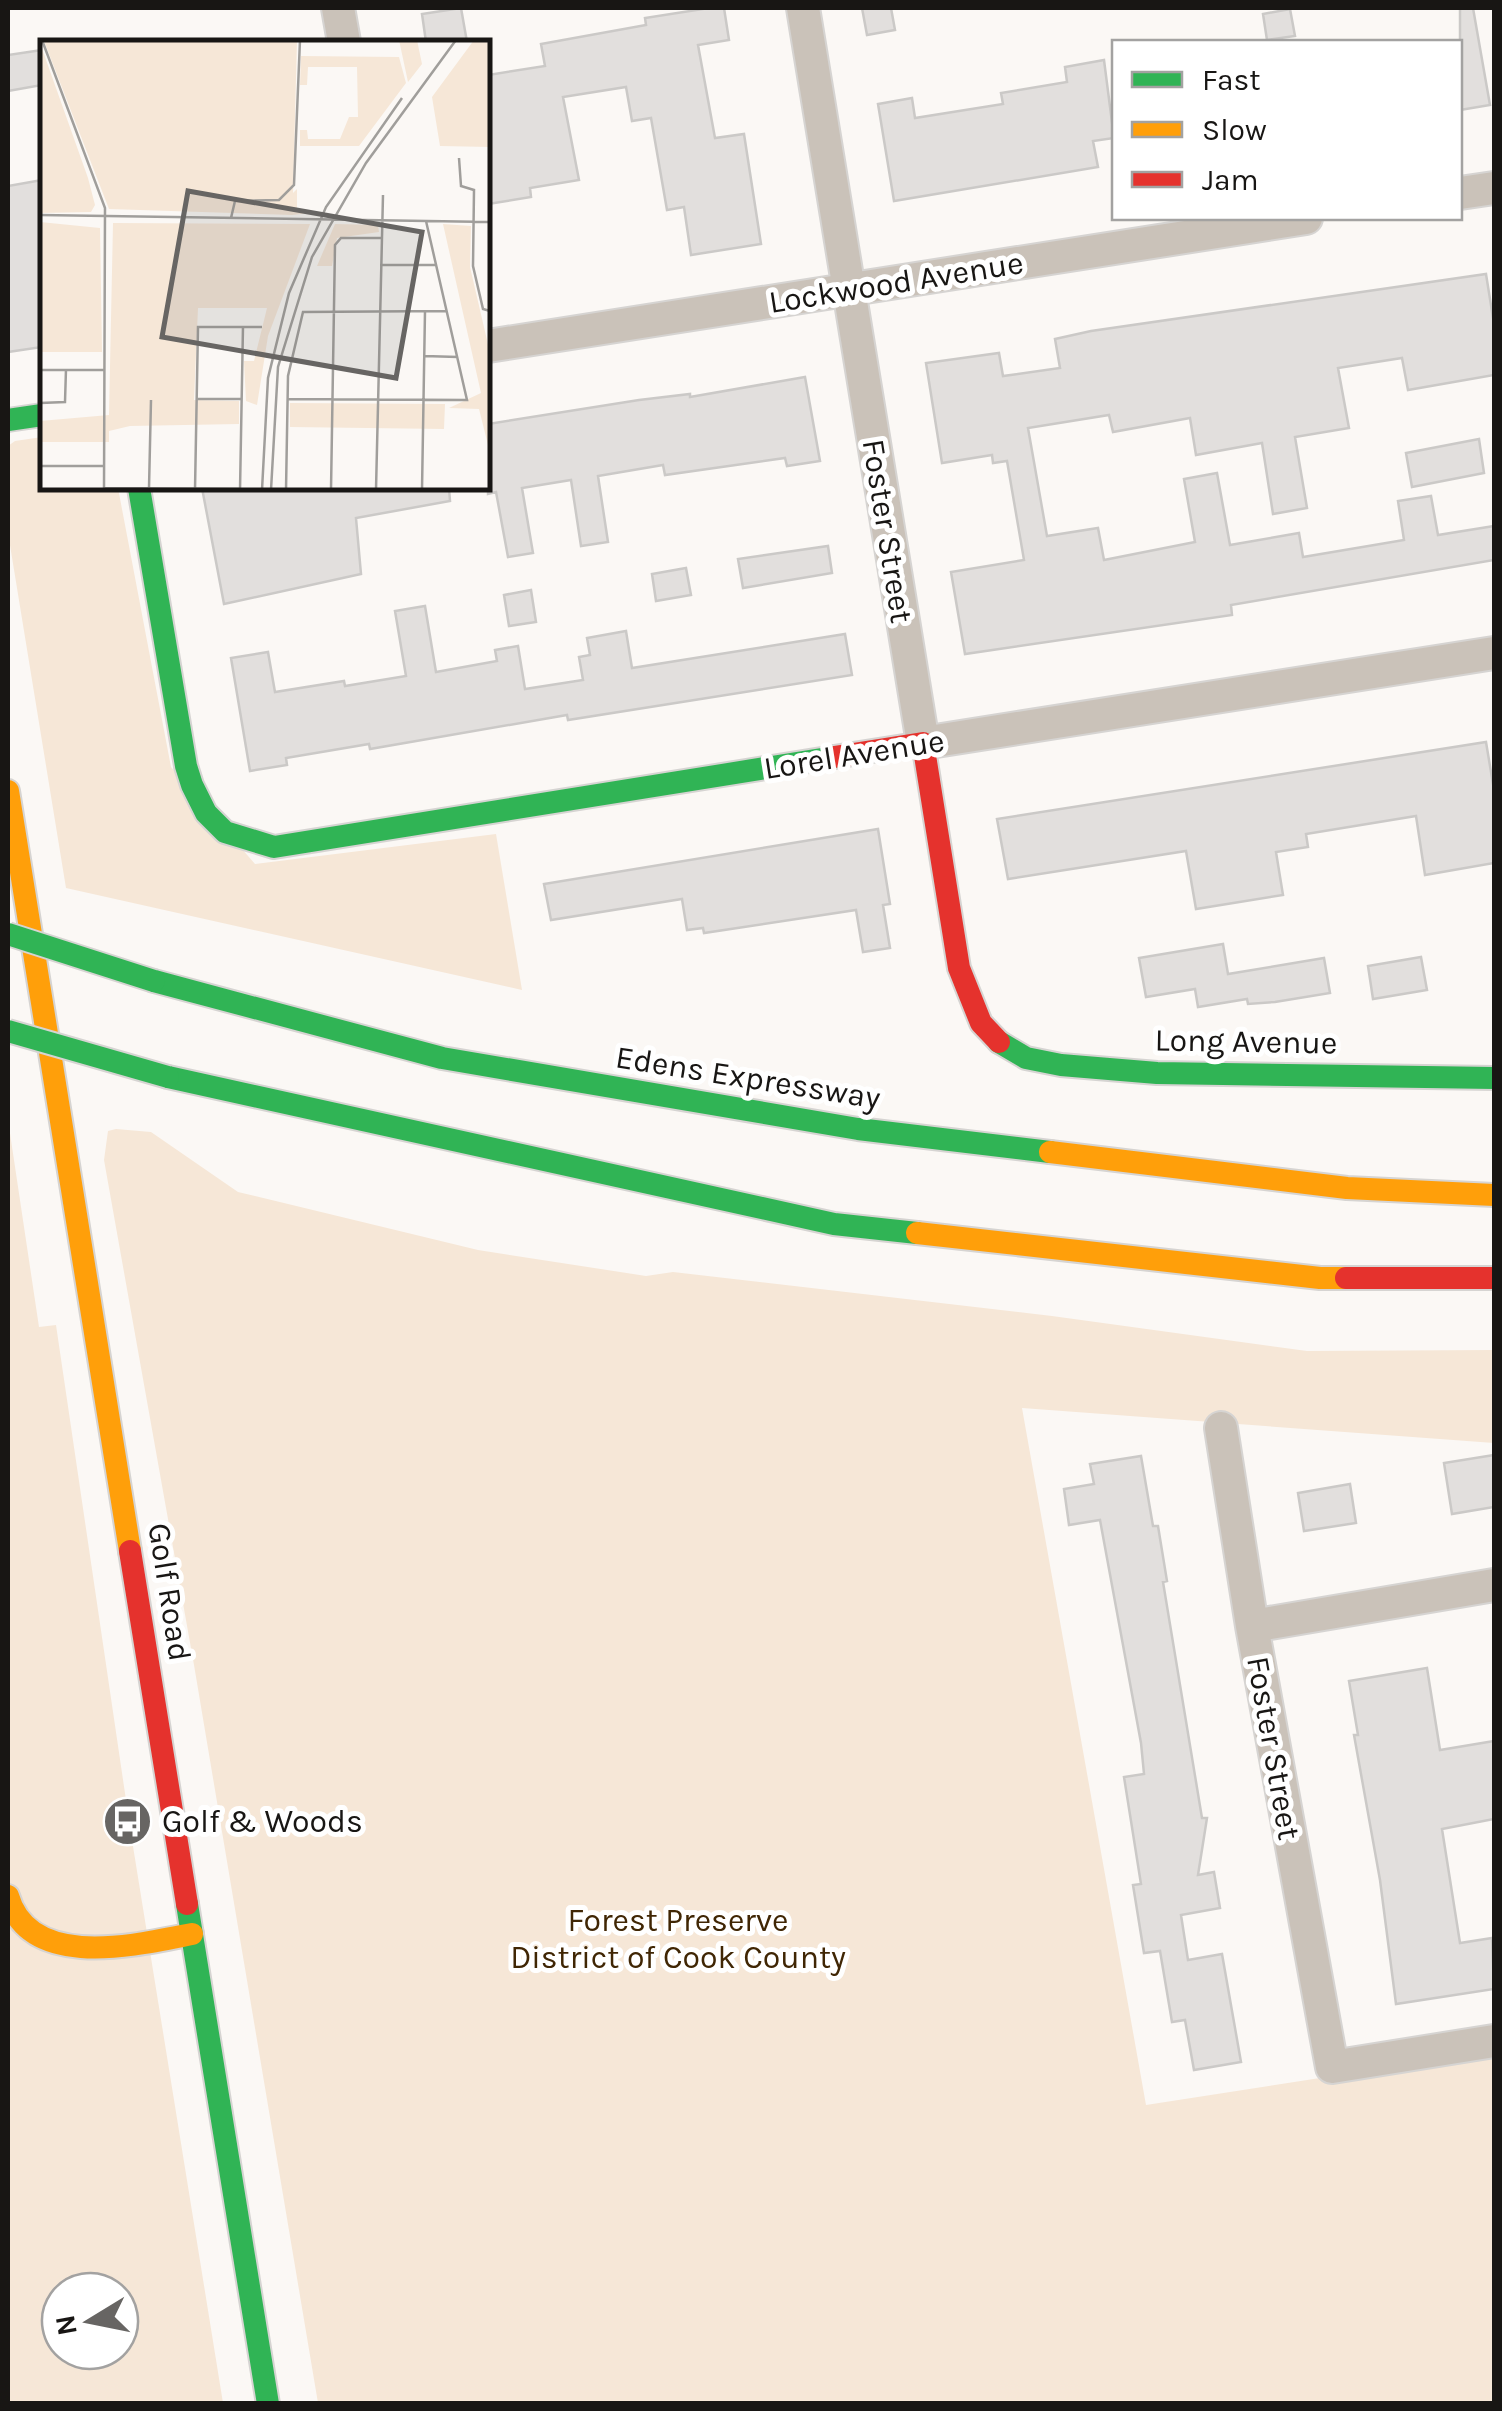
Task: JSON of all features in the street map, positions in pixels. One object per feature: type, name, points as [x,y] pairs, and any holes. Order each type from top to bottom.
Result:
[{"type":"main road","points":[[8,420],[40,414]]},
{"type":"main road","name":"Lorel Avenue","points":[[140,490],[186,766],[196,800],[216,828],[242,842],[274,848],[923,743]]},
{"type":"main road","name":"Foster Street","points":[[923,743],[959,968],[981,1023],[1000,1044]]},
{"type":"main road","name":"Golf Road","points":[[8,791],[268,2404]]},
{"type":"main road","name":"Edens Expressway","points":[[8,934],[154,980],[442,1058],[858,1130],[1346,1188],[1494,1195]]},
{"type":"main road","points":[[8,1031],[168,1077],[834,1224],[1320,1278],[1494,1278]]},
{"type":"main road","name":"Long Avenue","points":[[1000,1044],[1026,1058],[1061,1065],[1157,1073],[1494,1078]]},
{"type":"main road","points":[[8,1896],[16,1919],[44,1939],[89,1948],[192,1934]]},
{"type":"street","points":[[338,8],[344,40]]},
{"type":"street","name":"Foster Street","points":[[803,8],[923,743]]},
{"type":"street","points":[[1462,193],[1494,188]]},
{"type":"street","name":"Lockwood Avenue","points":[[490,346],[1293,220]]},
{"type":"street","name":"Lorel Avenue","points":[[923,743],[1494,653]]},
{"type":"street","name":"Foster Street","points":[[1222,1428],[1252,1626],[1332,2067],[1494,2041]]},
{"type":"street","points":[[1252,1626],[1494,1585]]},
{"type":"green space","points":[[40,437],[40,490],[118,490],[171,767],[255,864],[496,834],[522,990],[66,888],[8,533],[8,446]]},
{"type":"green space","points":[[8,1120],[39,1327],[56,1325],[131,1834],[223,2403],[8,2403]]},
{"type":"green space","name":"Forest Preserve District of Cook County","points":[[108,1131],[151,1132],[238,1192],[478,1250],[646,1276],[673,1272],[1052,1316],[1307,1351],[1494,1350],[1494,1443],[1022,1408],[1146,2105],[1494,2051],[1494,2403],[318,2403],[194,1665],[104,1160]]},
{"type":"building","points":[[461,8],[467,40],[426,40],[422,14]]},
{"type":"building","points":[[724,8],[729,40],[698,45],[715,138],[744,134],[761,244],[691,255],[684,207],[667,210],[651,118],[632,121],[626,87],[563,97],[579,180],[530,188],[531,197],[490,204],[490,75],[545,66],[541,44],[646,25],[645,18]]},
{"type":"building","points":[[862,8],[891,8],[895,30],[867,35]]},
{"type":"building","points":[[1460,8],[1473,8],[1490,105],[1462,110]]},
{"type":"building","points":[[1290,9],[1295,36],[1267,40],[1263,14]]},
{"type":"building","points":[[40,50],[40,85],[8,91],[8,55]]},
{"type":"building","points":[[1104,60],[1112,138],[1093,141],[1098,167],[894,201],[878,104],[912,98],[915,118],[1003,104],[1001,93],[1067,82],[1065,67]]},
{"type":"building","points":[[40,180],[40,347],[8,352],[8,186]]},
{"type":"building","points":[[1486,274],[1494,324],[1494,375],[1408,390],[1402,358],[1338,368],[1349,428],[1295,437],[1307,508],[1273,514],[1262,443],[1196,455],[1190,418],[1113,432],[1109,415],[1028,428],[1047,536],[1098,528],[1104,560],[1195,542],[1184,479],[1217,473],[1230,545],[1299,533],[1303,557],[1404,540],[1398,501],[1431,496],[1438,535],[1494,526],[1494,560],[1231,605],[1232,615],[965,654],[951,572],[1024,560],[1007,461],[993,463],[992,455],[942,463],[926,363],[999,353],[1003,376],[1060,368],[1055,339],[1091,331]]},
{"type":"building","points":[[805,377],[820,461],[787,466],[785,458],[665,475],[663,465],[598,476],[608,542],[581,546],[571,480],[522,488],[533,553],[508,557],[496,492],[488,494],[490,424],[639,400],[690,397]]},
{"type":"building","points":[[1479,439],[1484,473],[1412,487],[1406,453]]},
{"type":"building","points":[[202,490],[449,490],[450,501],[356,518],[361,574],[224,604]]},
{"type":"building","points":[[828,546],[832,573],[743,588],[738,559]]},
{"type":"building","points":[[686,568],[691,595],[656,601],[652,574]]},
{"type":"building","points":[[531,590],[536,622],[509,626],[504,595]]},
{"type":"building","points":[[425,606],[436,672],[497,661],[495,650],[518,646],[525,689],[583,680],[579,657],[590,655],[587,638],[626,631],[632,668],[845,634],[852,675],[568,720],[567,715],[370,749],[369,744],[286,758],[287,765],[250,771],[231,658],[268,652],[275,692],[406,676],[395,611]]},
{"type":"building","points":[[1486,742],[1494,790],[1494,863],[1425,875],[1416,816],[1306,834],[1308,847],[1276,852],[1283,895],[1196,909],[1186,851],[1008,879],[997,819]]},
{"type":"building","points":[[878,829],[890,904],[883,905],[890,948],[863,952],[856,910],[704,933],[703,928],[687,930],[682,899],[551,920],[544,884]]},
{"type":"building","points":[[1223,944],[1228,974],[1324,958],[1330,993],[1275,1002],[1248,1004],[1247,999],[1198,1007],[1195,989],[1146,997],[1139,958]]},
{"type":"building","points":[[1421,957],[1427,990],[1373,999],[1368,966]]},
{"type":"building","points":[[1494,1455],[1494,1507],[1452,1514],[1444,1463]]},
{"type":"building","points":[[1141,1456],[1153,1526],[1158,1526],[1167,1581],[1163,1582],[1202,1818],[1207,1818],[1198,1875],[1214,1872],[1220,1908],[1181,1915],[1188,1960],[1222,1954],[1241,2062],[1194,2070],[1185,2020],[1172,2022],[1160,1951],[1144,1953],[1133,1885],[1141,1884],[1124,1777],[1144,1774],[1141,1743],[1100,1520],[1069,1525],[1064,1489],[1094,1484],[1090,1464]]},
{"type":"building","points":[[1350,1484],[1356,1523],[1304,1531],[1298,1493]]},
{"type":"building","points":[[1427,1668],[1440,1750],[1494,1741],[1494,1819],[1442,1829],[1460,1943],[1492,1938],[1494,1989],[1396,2004],[1349,1681]]},
{"type":"traffic: fast","points":[[8,420],[40,415]]},
{"type":"traffic: fast","points":[[139,490],[186,766],[206,813],[225,832],[274,847],[834,757]]},
{"type":"traffic: fast","points":[[8,934],[154,981]]},
{"type":"traffic: fast","points":[[154,981],[442,1058],[858,1129],[1050,1152]]},
{"type":"traffic: fast","points":[[8,1031],[168,1077]]},
{"type":"traffic: fast","points":[[999,1042],[1026,1058],[1061,1065],[1157,1073],[1494,1078]]},
{"type":"traffic: fast","points":[[168,1077],[834,1224],[917,1233]]},
{"type":"traffic: fast","points":[[187,1904],[268,2404]]},
{"type":"traffic: slow","points":[[8,791],[130,1551]]},
{"type":"traffic: slow","points":[[1050,1152],[1347,1188],[1494,1195]]},
{"type":"traffic: slow","points":[[917,1233],[1346,1278]]},
{"type":"traffic: slow","points":[[8,1896],[20,1920],[38,1935],[61,1944],[115,1947],[192,1934]]},
{"type":"traffic: jam","points":[[834,757],[923,743],[959,968],[981,1023],[999,1042]]},
{"type":"traffic: jam","points":[[1346,1278],[1494,1278]]},
{"type":"traffic: jam","points":[[130,1551],[187,1904]]},
{"type":"place","name":"Golf & Woods","points":[[127,1821]]}]
